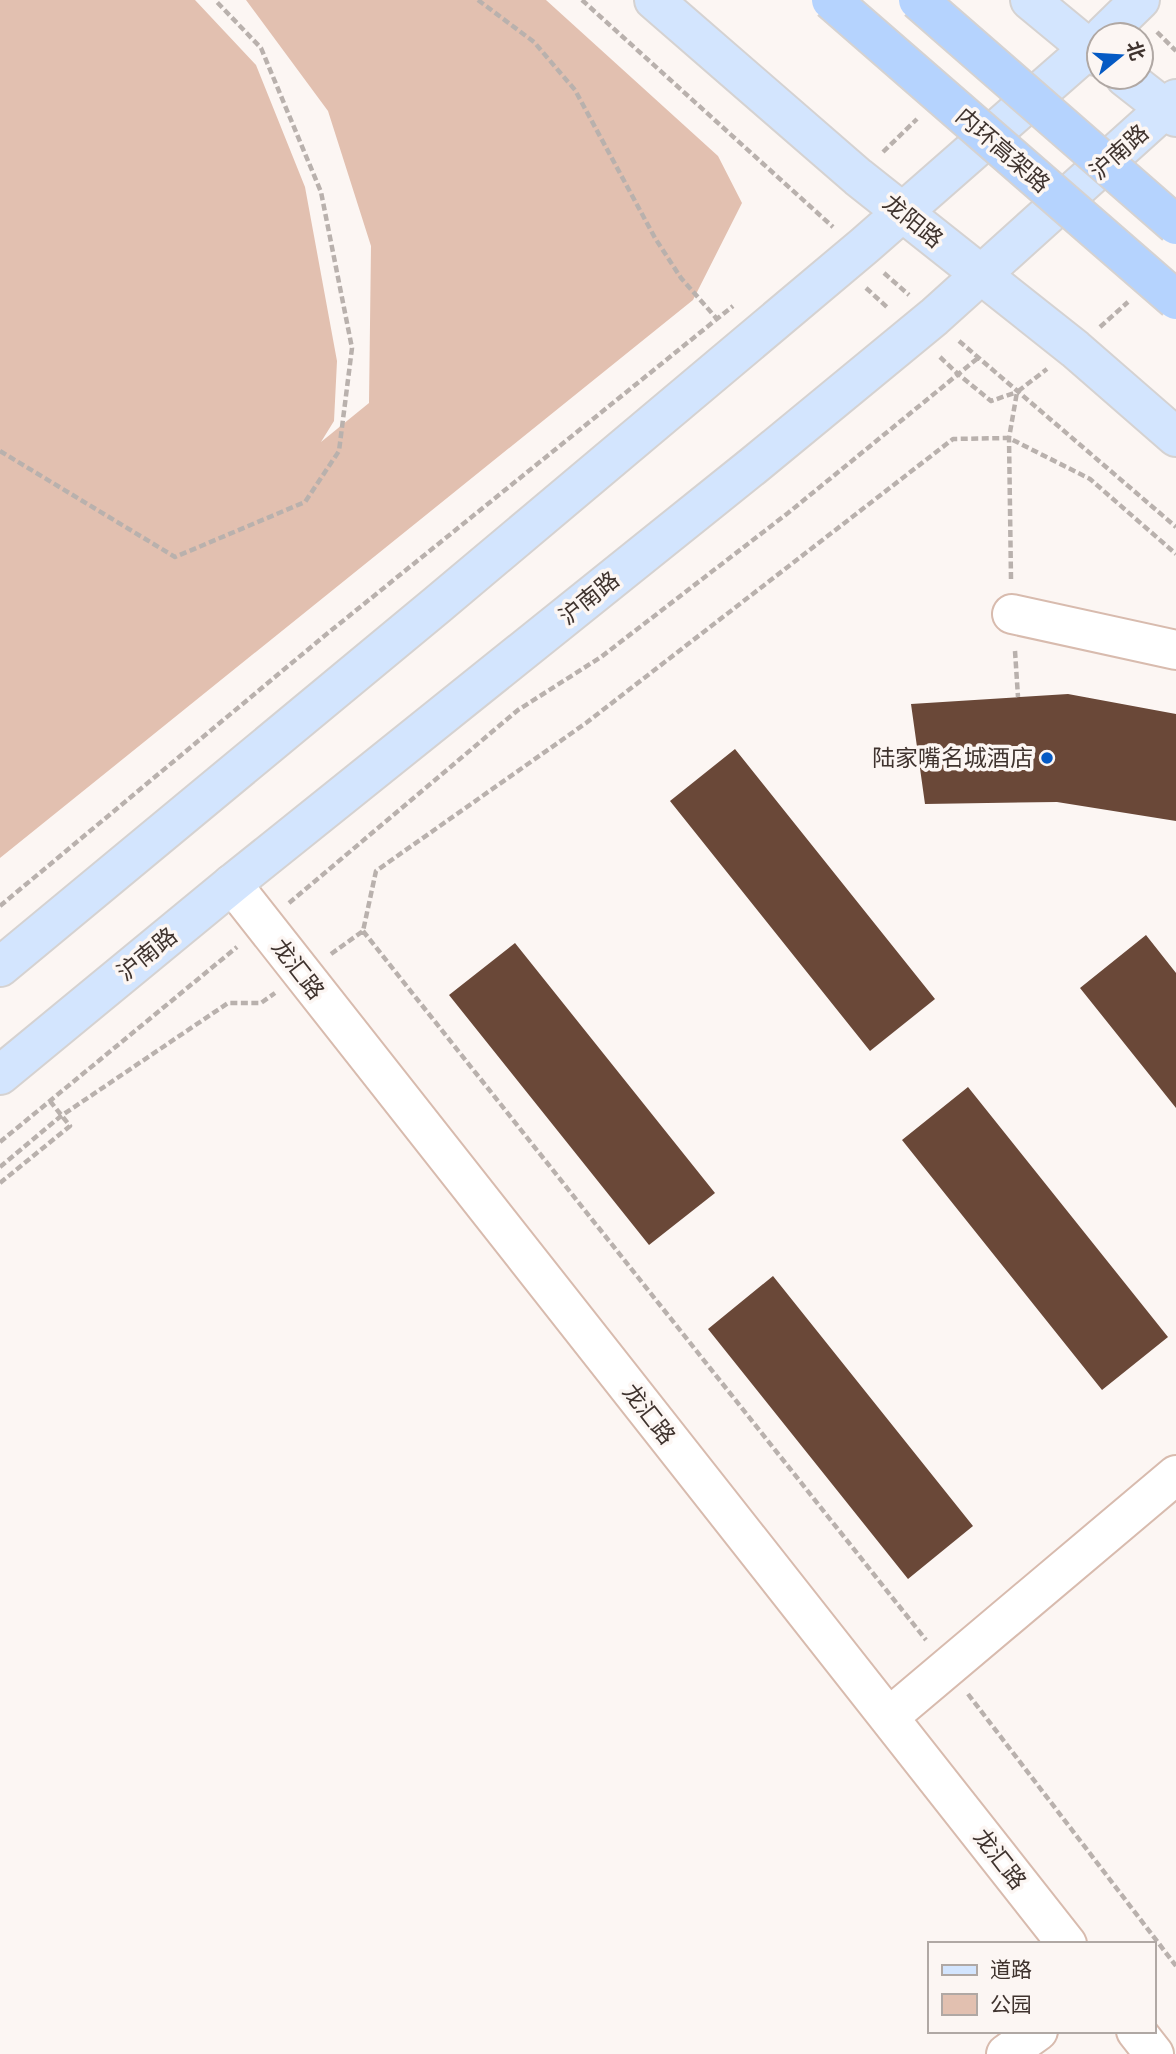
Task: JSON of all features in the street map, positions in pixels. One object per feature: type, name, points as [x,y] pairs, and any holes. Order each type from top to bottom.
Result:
[{"type":"highway","name":"内环高架路","points":[[831,0],[1176,300]]},
{"type":"highway","points":[[918,0],[1176,225]]},
{"type":"main road","name":"龙阳路","points":[[654,0],[902,214],[1074,349],[1176,438]]},
{"type":"main road","points":[[1030,0],[1085,36]]},
{"type":"main road","points":[[1120,21],[1140,0]]},
{"type":"main road","points":[[0,967],[437,605],[902,214],[1085,56]]},
{"type":"main road","points":[[1147,91],[1173,108]]},
{"type":"main road","name":"沪南路","points":[[0,1074],[934,317],[1173,108]]},
{"type":"street","points":[[1012,614],[1176,650]]},
{"type":"street","name":"龙汇路","points":[[232,884],[1065,1942]]},
{"type":"street","points":[[889,1717],[1176,1475]]},
{"type":"street","points":[[1006,2054],[1035,2033]]},
{"type":"street","points":[[1138,2033],[1154,2054]]},
{"type":"path","points":[[0,452],[175,557],[305,502],[339,451],[352,348],[321,192],[261,48],[215,0]]},
{"type":"path","points":[[478,0],[534,42],[575,90],[655,238],[681,278],[717,319]]},
{"type":"path","points":[[822,234],[832,226]]},
{"type":"path","points":[[1018,697],[1012,614],[1009,438],[1017,392],[1074,349],[1135,296]]},
{"type":"path","points":[[0,906],[323,636],[738,302]]},
{"type":"path","points":[[0,1142],[264,925],[518,710],[601,657],[788,513],[978,358]]},
{"type":"path","points":[[0,1167],[61,1116],[228,1003],[261,1003],[363,932],[376,871],[586,723],[953,439],[1009,438],[1090,479],[1176,554]]},
{"type":"path","points":[[363,932],[948,1668],[1176,1966]]},
{"type":"path","points":[[0,1183],[70,1126],[50,1101]]},
{"type":"green space","points":[[0,0],[195,0],[256,65],[305,187],[337,361],[334,421],[321,442],[369,403],[371,246],[328,111],[246,0],[546,0],[718,156],[742,203],[693,300],[0,858]]},
{"type":"building","name":"陆家嘴名城酒店","points":[[1068,694],[1176,714],[1176,821],[1057,802],[925,804],[911,704]]},
{"type":"building","points":[[735,749],[935,999],[870,1051],[670,801]]},
{"type":"building","points":[[1146,935],[1176,973],[1176,1108],[1080,988]]},
{"type":"building","points":[[515,943],[715,1193],[649,1245],[449,995]]},
{"type":"building","points":[[968,1087],[1168,1337],[1102,1390],[902,1140]]},
{"type":"building","points":[[773,1276],[973,1526],[908,1579],[708,1329]]},
{"type":"place","name":"陆家嘴名城酒店","points":[[1047,758]]}]
